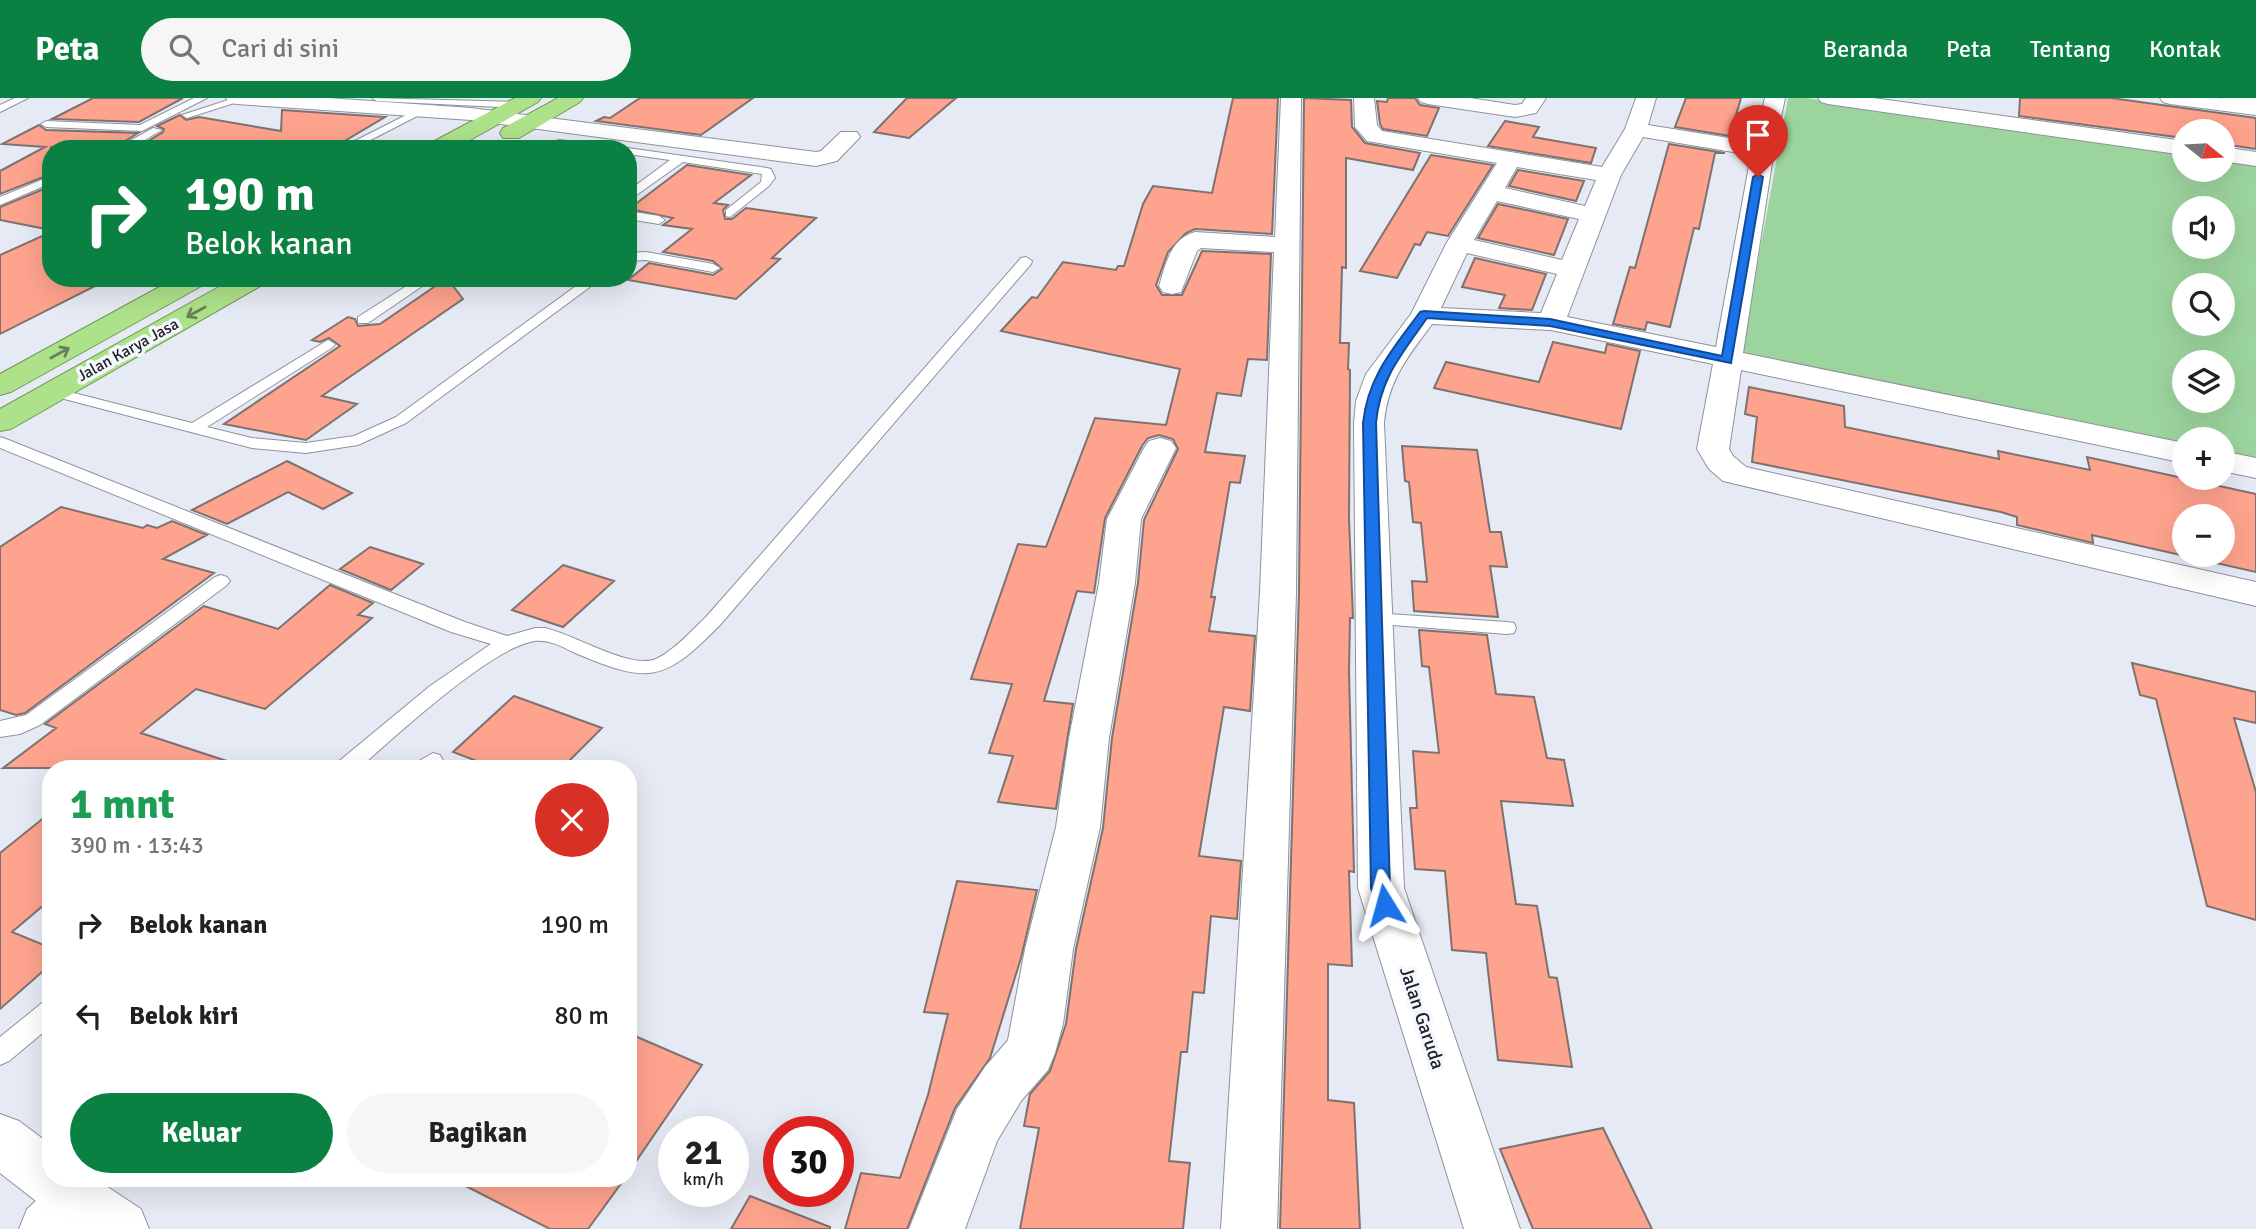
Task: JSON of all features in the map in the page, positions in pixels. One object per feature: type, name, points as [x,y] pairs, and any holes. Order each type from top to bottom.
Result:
[{"type":"highway","points":[[497,140],[527,108],[573,98]]},
{"type":"highway","points":[[448,140],[491,106]]},
{"type":"highway","name":"Jalan Karya Jasa","points":[[0,386],[180,287]]},
{"type":"highway","name":"Jalan Karya Jasa","points":[[0,422],[239,287]]},
{"type":"street","points":[[236,98],[422,111],[491,106],[527,108],[816,159],[830,156],[849,137]]},
{"type":"street","points":[[1249,1229],[1278,592],[1291,98]]},
{"type":"street","points":[[1364,98],[1366,127],[1371,134],[1609,175]]},
{"type":"street","points":[[1429,98],[1515,111],[1528,109],[1536,98]]},
{"type":"street","points":[[1550,323],[1609,175],[1636,129],[1646,98]]},
{"type":"street","points":[[1775,98],[1763,150],[1713,449],[1720,462],[1735,474],[2256,594]]},
{"type":"street","points":[[1828,98],[2172,146]]},
{"type":"street","points":[[2170,98],[2256,109]]},
{"type":"street","points":[[2232,98],[2256,101]]},
{"type":"street","points":[[1636,129],[1763,150]]},
{"type":"street","points":[[2235,156],[2256,159]]},
{"type":"street","name":"Jalan Garuda","points":[[1492,1229],[1381,888],[1369,423],[1371,401],[1381,374],[1424,315],[1459,244],[1511,158]]},
{"type":"street","points":[[1490,192],[1593,215]]},
{"type":"street","points":[[1171,286],[1185,248],[1195,240],[1288,245]]},
{"type":"street","points":[[1459,244],[1571,270]]},
{"type":"street","points":[[1424,315],[1550,323],[2172,451]]},
{"type":"street","points":[[937,1229],[975,1127],[1003,1084],[1030,1053],[1038,1024],[1049,949],[1078,827],[1089,738],[1117,583],[1124,519],[1160,448]]},
{"type":"street","points":[[2235,464],[2256,468]]},
{"type":"street","points":[[0,1140],[62,1214],[121,1229]]},
{"type":"lane","points":[[0,109],[23,98]]},
{"type":"lane","points":[[46,124],[142,128],[202,98]]},
{"type":"lane","points":[[377,98],[491,106]]},
{"type":"lane","points":[[138,140],[195,111],[220,107],[242,99]]},
{"type":"lane","points":[[362,140],[422,111]]},
{"type":"lane","points":[[637,151],[767,171],[769,178],[765,184],[730,213]]},
{"type":"lane","points":[[637,190],[681,158]]},
{"type":"lane","points":[[0,201],[42,183]]},
{"type":"lane","points":[[637,216],[659,220]]},
{"type":"lane","points":[[637,256],[713,268]]},
{"type":"lane","points":[[355,760],[461,673],[509,643],[533,634],[545,635],[632,669],[664,665],[678,656],[713,621],[1026,261]]},
{"type":"lane","points":[[363,320],[414,287]]},
{"type":"lane","points":[[54,392],[252,443],[306,448],[358,440],[374,435],[401,420],[584,287]]},
{"type":"lane","points":[[193,429],[328,344]]},
{"type":"lane","points":[[0,442],[458,627],[509,643]]},
{"type":"lane","points":[[0,729],[20,726],[33,719],[221,581]]},
{"type":"lane","points":[[1374,619],[1507,628]]},
{"type":"lane","points":[[0,1053],[42,1019]]},
{"type":"green space","points":[[1788,98],[1806,98],[2172,151],[2172,182],[2235,182],[2235,161],[2256,164],[2256,459],[2235,455],[2235,427],[2172,427],[2172,442],[1741,353]]},
{"type":"building","points":[[93,98],[183,98],[139,122],[52,119]]},
{"type":"building","points":[[640,98],[753,98],[701,135],[596,121],[604,117],[610,118]]},
{"type":"building","points":[[907,98],[956,98],[909,138],[874,132]]},
{"type":"building","points":[[1233,98],[1278,98],[1272,234],[1195,229],[1186,233],[1168,252],[1156,285],[1162,295],[1182,295],[1202,251],[1271,254],[1267,360],[1248,359],[1241,396],[1217,393],[1205,452],[1245,456],[1240,483],[1230,482],[1211,597],[1215,597],[1209,631],[1255,636],[1250,711],[1224,707],[1199,856],[1241,861],[1237,919],[1211,916],[1204,993],[1193,992],[1187,1052],[1181,1052],[1169,1161],[1190,1163],[1183,1229],[1020,1229],[1039,1128],[1024,1126],[1030,1094],[1050,1071],[1066,1024],[1076,949],[1103,828],[1112,738],[1138,583],[1144,520],[1178,449],[1173,439],[1159,435],[1148,438],[1142,446],[1105,518],[1094,593],[1077,591],[1044,701],[1073,704],[1056,809],[998,802],[1013,756],[989,753],[1012,684],[971,679],[1018,544],[1046,547],[1095,418],[1166,425],[1180,369],[1001,331],[1032,297],[1037,298],[1063,262],[1116,270],[1118,266],[1124,266],[1143,204],[1153,186],[1212,193]]},
{"type":"building","points":[[1304,98],[1351,100],[1352,127],[1365,143],[1420,153],[1413,170],[1346,158],[1346,268],[1342,267],[1340,343],[1349,343],[1350,370],[1349,519],[1353,618],[1350,618],[1349,672],[1354,872],[1349,871],[1352,966],[1328,964],[1328,1100],[1354,1103],[1360,1229],[1280,1229],[1299,592]]},
{"type":"building","points":[[1388,98],[1415,98],[1420,105],[1439,108],[1427,136],[1383,129],[1377,101],[1387,102]]},
{"type":"building","points":[[1686,98],[1741,98],[1730,136],[1675,127]]},
{"type":"building","points":[[2020,98],[2111,98],[2256,118],[2256,149],[2235,146],[2235,119],[2172,119],[2172,136],[2019,116]]},
{"type":"building","points":[[282,110],[385,117],[346,140],[150,140],[163,132],[164,129],[157,126],[180,115],[186,120],[199,117],[281,131]]},
{"type":"building","points":[[1505,121],[1539,127],[1533,137],[1596,148],[1591,163],[1488,146]]},
{"type":"building","points":[[39,125],[46,130],[138,133],[127,140],[42,140],[42,147],[2,144]]},
{"type":"building","points":[[1669,144],[1725,153],[1715,153],[1699,229],[1694,228],[1670,327],[1647,322],[1645,330],[1613,324],[1630,267],[1635,268]]},
{"type":"building","points":[[42,149],[42,178],[0,194],[0,171]]},
{"type":"building","points":[[1431,155],[1493,165],[1448,236],[1427,232],[1420,245],[1415,244],[1397,278],[1360,271]]},
{"type":"building","points":[[687,165],[751,175],[714,203],[728,205],[723,210],[725,219],[732,219],[746,208],[816,218],[772,258],[780,259],[736,299],[637,282],[637,273],[649,263],[713,275],[722,269],[713,261],[663,252],[692,229],[663,225],[673,218],[637,211],[637,203]]},
{"type":"building","points":[[1518,170],[1584,181],[1576,201],[1509,186]]},
{"type":"building","points":[[42,190],[42,228],[0,220],[0,207]]},
{"type":"building","points":[[1498,204],[1568,219],[1554,255],[1478,238]]},
{"type":"building","points":[[42,236],[42,287],[93,287],[0,334],[0,255]]},
{"type":"building","points":[[1475,258],[1546,274],[1532,310],[1499,308],[1505,295],[1462,287]]},
{"type":"building","points":[[434,287],[454,287],[463,299],[322,396],[357,404],[306,440],[224,424],[340,346],[329,338],[320,342],[312,340],[348,317],[355,319],[358,326],[380,324]]},
{"type":"building","points":[[1553,342],[1605,353],[1607,344],[1640,351],[1621,429],[1434,388],[1446,362],[1539,382]]},
{"type":"building","points":[[1749,387],[1844,406],[1845,427],[1999,459],[1998,451],[2090,470],[2087,457],[2172,476],[2172,490],[2235,489],[2256,494],[2256,572],[2234,567],[2235,504],[2172,504],[2172,553],[2092,535],[2093,543],[2017,525],[2017,517],[2001,512],[1752,462],[1757,417],[1745,414]]},
{"type":"building","points":[[1402,446],[1477,450],[1490,532],[1501,532],[1507,567],[1490,566],[1498,617],[1414,611],[1412,581],[1427,582],[1421,523],[1413,522]]},
{"type":"building","points":[[287,461],[352,493],[323,509],[288,492],[227,524],[192,510]]},
{"type":"building","points":[[61,507],[143,528],[147,525],[157,528],[172,521],[207,535],[163,559],[214,573],[25,713],[16,715],[0,710],[0,547]]},
{"type":"building","points":[[370,547],[423,564],[391,590],[340,569]]},
{"type":"building","points":[[563,565],[614,581],[563,627],[512,610]]},
{"type":"building","points":[[330,585],[373,603],[358,615],[372,618],[265,709],[196,689],[141,733],[224,760],[42,760],[42,768],[3,768],[56,728],[45,724],[204,606],[278,629]]},
{"type":"building","points":[[1419,630],[1487,635],[1496,694],[1534,697],[1547,758],[1564,760],[1573,806],[1501,801],[1516,904],[1537,906],[1549,977],[1557,978],[1572,1067],[1498,1060],[1486,953],[1452,950],[1445,871],[1415,869],[1410,808],[1417,808],[1413,751],[1439,753],[1429,667],[1422,666]]},
{"type":"building","points":[[2132,663],[2256,692],[2256,723],[2234,718],[2256,792],[2256,920],[2207,906],[2156,699],[2140,695]]},
{"type":"building","points":[[514,696],[602,728],[570,760],[474,760],[453,752]]},
{"type":"building","points":[[42,819],[42,907],[12,932],[42,944],[42,972],[0,1009],[0,853]]},
{"type":"building","points":[[957,881],[1037,890],[1021,958],[990,1058],[955,1108],[907,1229],[845,1229],[851,1207],[854,1207],[861,1173],[900,1178],[928,1095],[948,1014],[924,1012]]},
{"type":"building","points":[[637,1037],[702,1065],[667,1116],[658,1116],[658,1129],[637,1160]]},
{"type":"building","points":[[1603,1128],[1652,1229],[1533,1229],[1500,1149]]},
{"type":"building","points":[[468,1187],[618,1187],[588,1229],[550,1229]]},
{"type":"building","points":[[749,1198],[763,1201],[763,1207],[778,1207],[830,1229],[731,1229],[744,1207],[749,1207]]},
{"type":"route","points":[[1385,905],[1381,888],[1369,423],[1371,401],[1381,374],[1424,315],[1550,323],[1727,361],[1758,177]]}]
